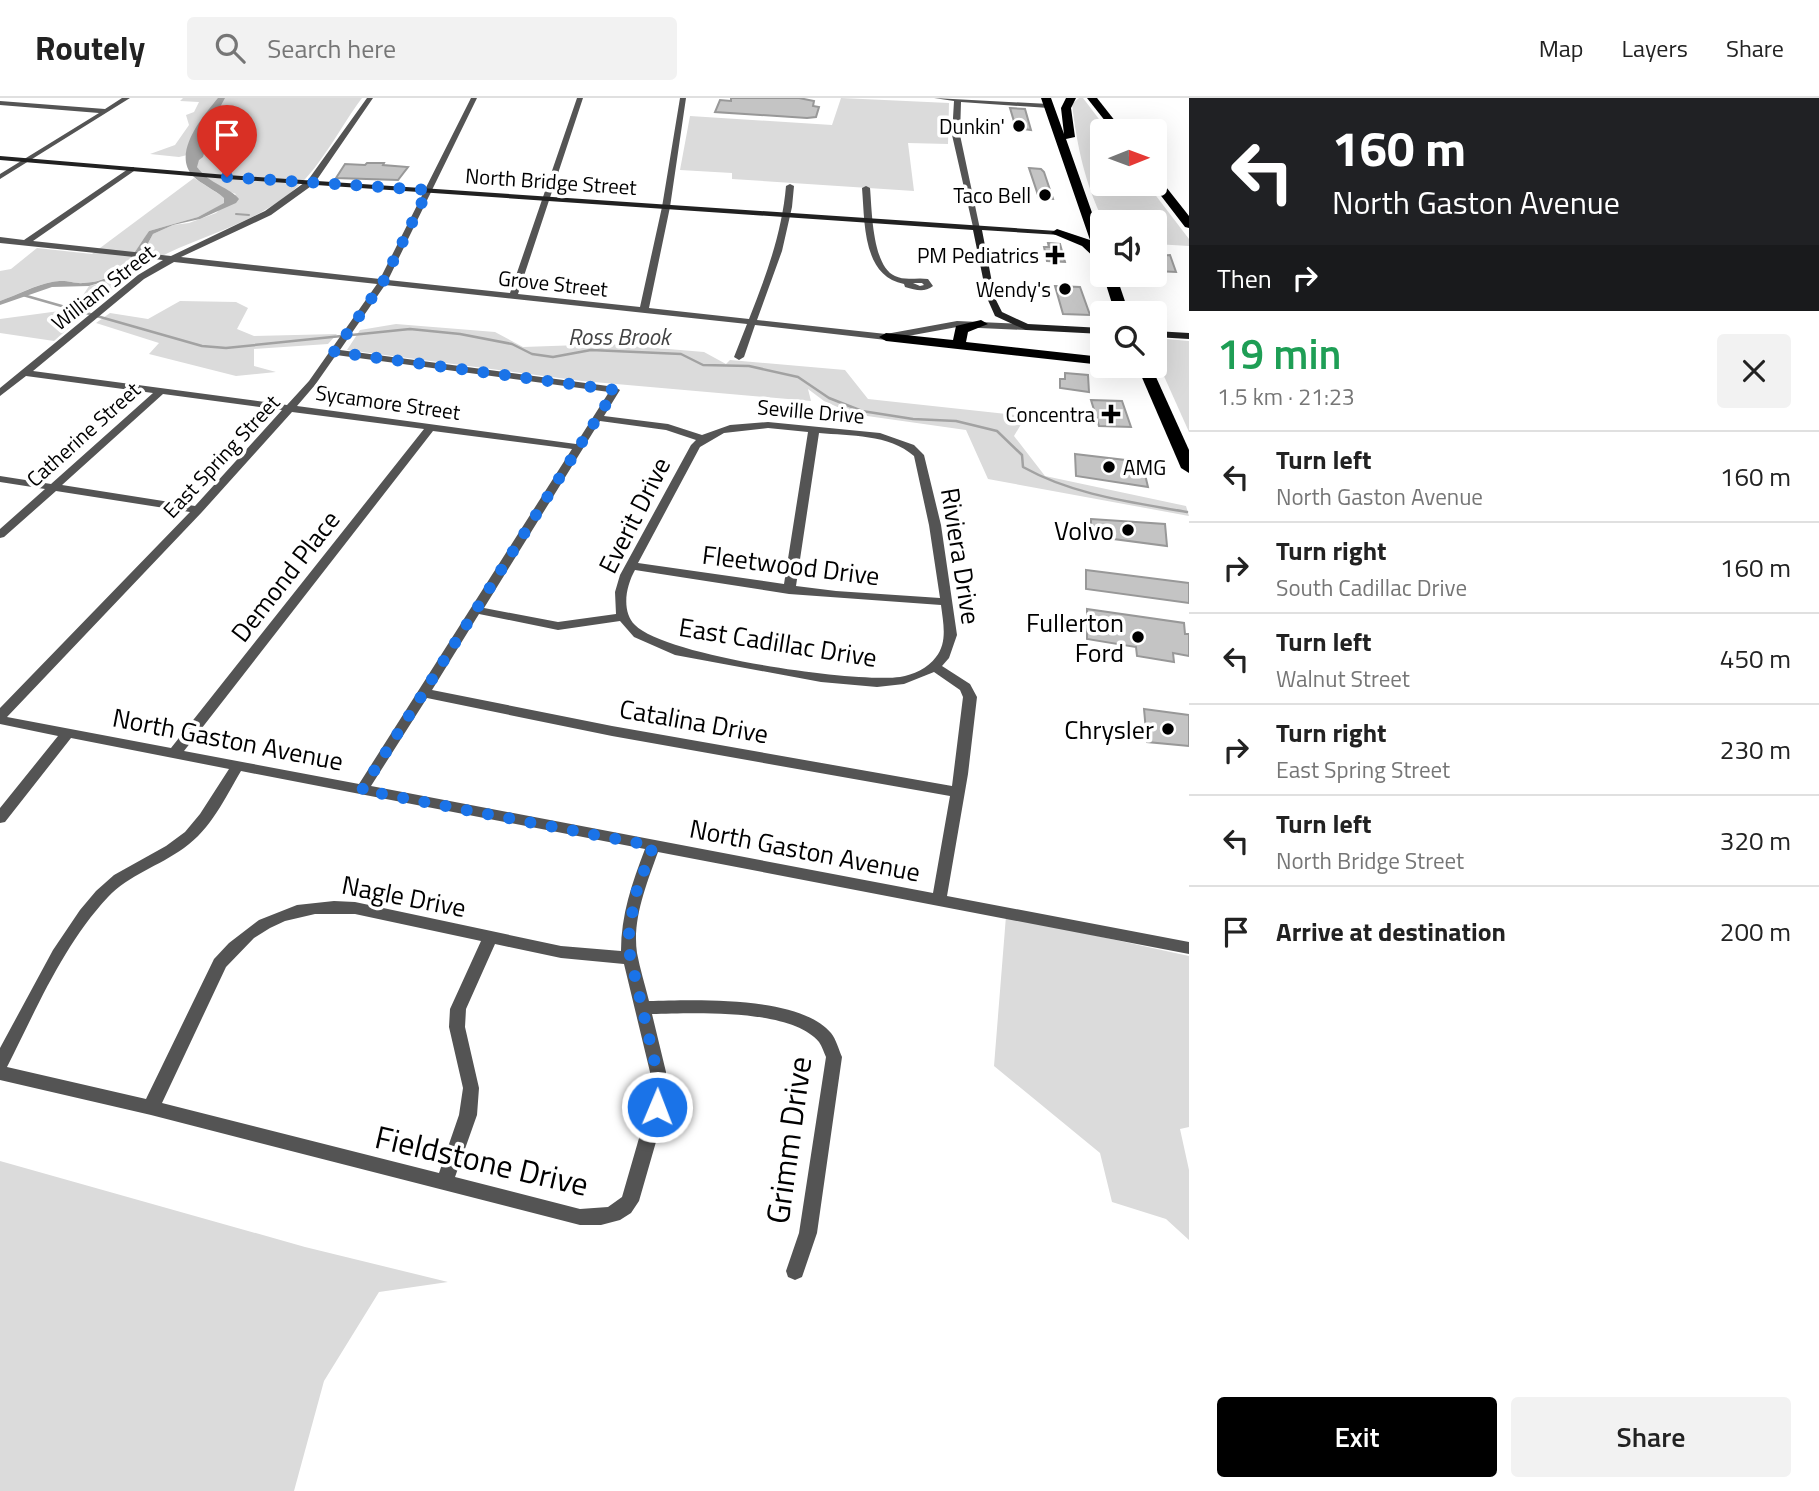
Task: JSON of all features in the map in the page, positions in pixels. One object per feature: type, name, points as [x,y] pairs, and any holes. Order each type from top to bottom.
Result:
[{"type":"highway","points":[[1070,98],[1066,111],[1081,194]]},
{"type":"highway","points":[[1092,98],[1108,119]]},
{"type":"highway","points":[[1047,102],[1090,217]]},
{"type":"highway","points":[[1110,105],[1114,119]]},
{"type":"highway","points":[[1167,196],[1189,225]]},
{"type":"highway","points":[[1057,233],[1075,231],[1090,221]]},
{"type":"highway","points":[[1057,233],[1081,240],[1090,247]]},
{"type":"highway","points":[[959,345],[961,330],[981,324]]},
{"type":"highway","points":[[886,337],[1090,359]]},
{"type":"highway","points":[[1142,378],[1151,385]]},
{"type":"highway","points":[[1148,378],[1189,468]]},
{"type":"street","points":[[0,177],[127,98]]},
{"type":"street","name":"William Street","points":[[0,393],[141,277],[170,259],[268,213],[311,182],[370,98]]},
{"type":"street","name":"East Spring Street","points":[[0,718],[292,409],[383,282],[474,98]]},
{"type":"street","points":[[513,296],[580,98]]},
{"type":"street","points":[[645,311],[684,98]]},
{"type":"street","points":[[937,98],[1047,102]]},
{"type":"street","points":[[958,100],[956,135],[993,306],[1005,319],[1027,327]]},
{"type":"street","points":[[0,103],[106,111]]},
{"type":"street","name":"North Bridge Street","points":[[0,158],[227,177],[1057,233]]},
{"type":"street","points":[[25,243],[131,169]]},
{"type":"street","points":[[739,358],[782,239],[788,215],[790,186]]},
{"type":"street","points":[[866,188],[869,220],[883,271],[892,278],[908,282]]},
{"type":"street","points":[[979,242],[990,233],[1013,230]]},
{"type":"street","name":"Grove Street","points":[[0,240],[886,337],[950,325],[981,324],[1090,330]]},
{"type":"street","points":[[1167,335],[1189,336]]},
{"type":"street","points":[[334,352],[615,390],[362,790]]},
{"type":"street","name":"Sycamore Street","points":[[25,373],[578,447]]},
{"type":"street","name":"Catherine Street","points":[[0,535],[161,391]]},
{"type":"street","points":[[599,418],[668,427],[703,439]]},
{"type":"street","name":"Seville Drive","points":[[703,439],[717,432],[751,425],[880,436],[898,441],[915,451]]},
{"type":"street","name":"Demond Place","points":[[174,754],[431,427]]},
{"type":"street","points":[[789,590],[814,429]]},
{"type":"street","name":"Everit Drive","points":[[622,617],[620,590],[687,461],[703,439]]},
{"type":"street","name":"Riviera Drive","points":[[915,451],[923,465],[951,635],[950,647],[934,666]]},
{"type":"street","points":[[0,479],[198,510]]},
{"type":"street","name":"Fleetwood Drive","points":[[631,566],[789,590],[946,602]]},
{"type":"street","points":[[477,610],[558,626],[622,617]]},
{"type":"street","name":"East Cadillac Drive","points":[[622,617],[635,633],[679,652],[837,680],[865,683],[905,681],[934,666]]},
{"type":"street","points":[[934,666],[965,687],[970,697],[939,901]]},
{"type":"street","name":"Catalina Drive","points":[[424,693],[612,731],[957,792]]},
{"type":"street","name":"North Gaston Avenue","points":[[0,718],[236,766],[1189,948]]},
{"type":"street","points":[[0,818],[68,733]]},
{"type":"street","points":[[0,1064],[50,970],[99,897],[125,874],[170,850],[194,832],[236,766]]},
{"type":"street","name":"Fieldstone Drive","points":[[0,1073],[151,1108],[580,1217],[607,1218],[624,1209],[630,1201],[657,1107],[657,1072],[631,958],[629,930],[636,893],[653,846]]},
{"type":"street","name":"Nagle Drive","points":[[151,1108],[220,963],[234,947],[278,916],[324,906],[355,908],[561,952],[631,958]]},
{"type":"street","points":[[444,1184],[468,1115],[471,1088],[457,1027],[458,1009],[490,938]]},
{"type":"street","name":"Grimm Drive","points":[[644,1008],[704,1007],[776,1013],[813,1028],[832,1047],[834,1058],[808,1233],[795,1271]]},
{"type":"shaded area","points":[[183,98],[362,98],[315,168],[282,199],[251,218],[153,261],[108,294],[54,341],[0,333],[0,319],[67,310],[78,303],[89,286],[98,284],[139,260],[153,234],[173,225],[189,223],[216,213],[236,194],[214,183],[199,171],[197,163],[204,151],[179,157],[150,154],[175,145],[189,125],[186,115],[194,112],[199,102],[180,101]]},
{"type":"shaded area","points":[[218,98],[225,98],[214,118],[203,157],[197,167],[208,178],[235,195],[239,199],[236,203],[200,219],[173,225],[153,234],[139,260],[119,277],[89,286],[52,287],[0,305],[0,301],[46,283],[84,283],[107,278],[123,266],[149,231],[198,217],[224,203],[224,198],[193,176],[187,167],[186,156],[198,124]]},
{"type":"shaded area","points":[[841,98],[949,103],[948,144],[908,143],[914,191],[732,179],[732,173],[680,170],[690,116],[832,125]]},
{"type":"shaded area","points":[[1083,98],[1099,119],[1090,119],[1090,187],[1079,150],[1072,104]]},
{"type":"shaded area","points":[[194,178],[225,198],[225,203],[198,217],[149,231],[123,266],[106,278],[84,283],[45,283],[0,301],[0,271],[11,269],[37,248],[92,254]]},
{"type":"shaded area","points":[[1093,196],[1156,196],[1167,210],[1099,210]]},
{"type":"shaded area","points":[[1167,210],[1189,239],[1189,246],[1167,245]]},
{"type":"shaded area","points":[[180,301],[236,302],[248,308],[237,329],[254,336],[337,334],[328,344],[254,349],[254,366],[276,372],[236,376],[149,354],[159,343],[96,323],[110,313],[148,319]]},
{"type":"shaded area","points":[[396,324],[495,332],[523,347],[609,344],[704,352],[726,364],[730,360],[845,370],[868,399],[1026,416],[1014,436],[1045,476],[1186,506],[1189,516],[988,479],[966,430],[853,414],[824,401],[808,389],[811,401],[582,381],[347,350],[360,330]]},
{"type":"shaded area","points":[[1167,339],[1189,341],[1189,432],[1165,378],[1167,378]]},
{"type":"shaded area","points":[[1006,916],[1189,956],[1189,1127],[1180,1129],[1189,1170],[1189,1240],[1166,1219],[1112,1202],[1100,1153],[994,1066]]},
{"type":"shaded area","points":[[0,1161],[305,1247],[448,1282],[379,1292],[324,1381],[294,1491],[0,1491]]},
{"type":"building","points":[[731,98],[799,98],[814,101],[813,106],[819,107],[816,117],[807,118],[715,112],[720,100],[731,101]]},
{"type":"building","points":[[1010,108],[1025,109],[1031,130],[1016,128]]},
{"type":"building","points":[[345,164],[408,167],[398,180],[336,178]]},
{"type":"building","points":[[1029,168],[1041,169],[1044,172],[1053,199],[1039,198]]},
{"type":"building","name":"PM Pediatrics","points":[[1048,243],[1060,244],[1065,262],[1047,261],[1044,247],[1049,247]]},
{"type":"building","points":[[1167,255],[1170,255],[1176,272],[1167,272]]},
{"type":"building","points":[[1055,286],[1080,287],[1090,315],[1063,314]]},
{"type":"building","points":[[1065,373],[1088,375],[1089,392],[1060,388],[1060,379],[1065,379]]},
{"type":"building","name":"Concentra","points":[[1091,400],[1122,401],[1131,427],[1099,426]]},
{"type":"building","name":"AMG","points":[[1075,454],[1142,462],[1148,487],[1076,476]]},
{"type":"building","name":"Volvo","points":[[1091,519],[1165,524],[1167,546],[1091,536]]},
{"type":"building","points":[[1086,570],[1189,583],[1189,603],[1086,589]]},
{"type":"building","name":"Fullerton Ford","points":[[1087,609],[1184,623],[1185,634],[1189,634],[1189,656],[1173,653],[1174,662],[1137,656],[1136,647],[1087,639]]},
{"type":"building","name":"Chrysler","points":[[1144,709],[1189,715],[1189,746],[1147,742]]},
{"type":"waterway","points":[[236,214],[249,215]]},
{"type":"waterway","name":"Ross Brook","points":[[23,295],[202,346],[226,348],[410,329],[460,334],[512,344],[532,354],[553,357],[591,350],[681,354],[703,365],[749,366],[798,377],[829,398],[862,411],[913,419],[956,421],[997,431],[1022,455],[1023,467],[1042,477],[1082,491],[1187,512]]},
{"type":"place","name":"Dunkin'","points":[[1019,126]]},
{"type":"place","name":"Taco Bell","points":[[1045,195]]},
{"type":"place","name":"PM Pediatrics","points":[[1055,255]]},
{"type":"place","name":"Wendy's","points":[[1065,289]]},
{"type":"place","name":"Concentra","points":[[1111,414]]},
{"type":"place","name":"AMG","points":[[1109,467]]},
{"type":"place","name":"Volvo","points":[[1128,530]]},
{"type":"place","name":"Fullerton Ford","points":[[1138,637]]},
{"type":"place","name":"Chrysler","points":[[1168,729]]},
{"type":"route","points":[[227,177],[428,190],[383,282],[334,352],[615,390],[362,790],[653,846],[636,893],[629,930],[629,951],[657,1072],[657,1107]]}]
